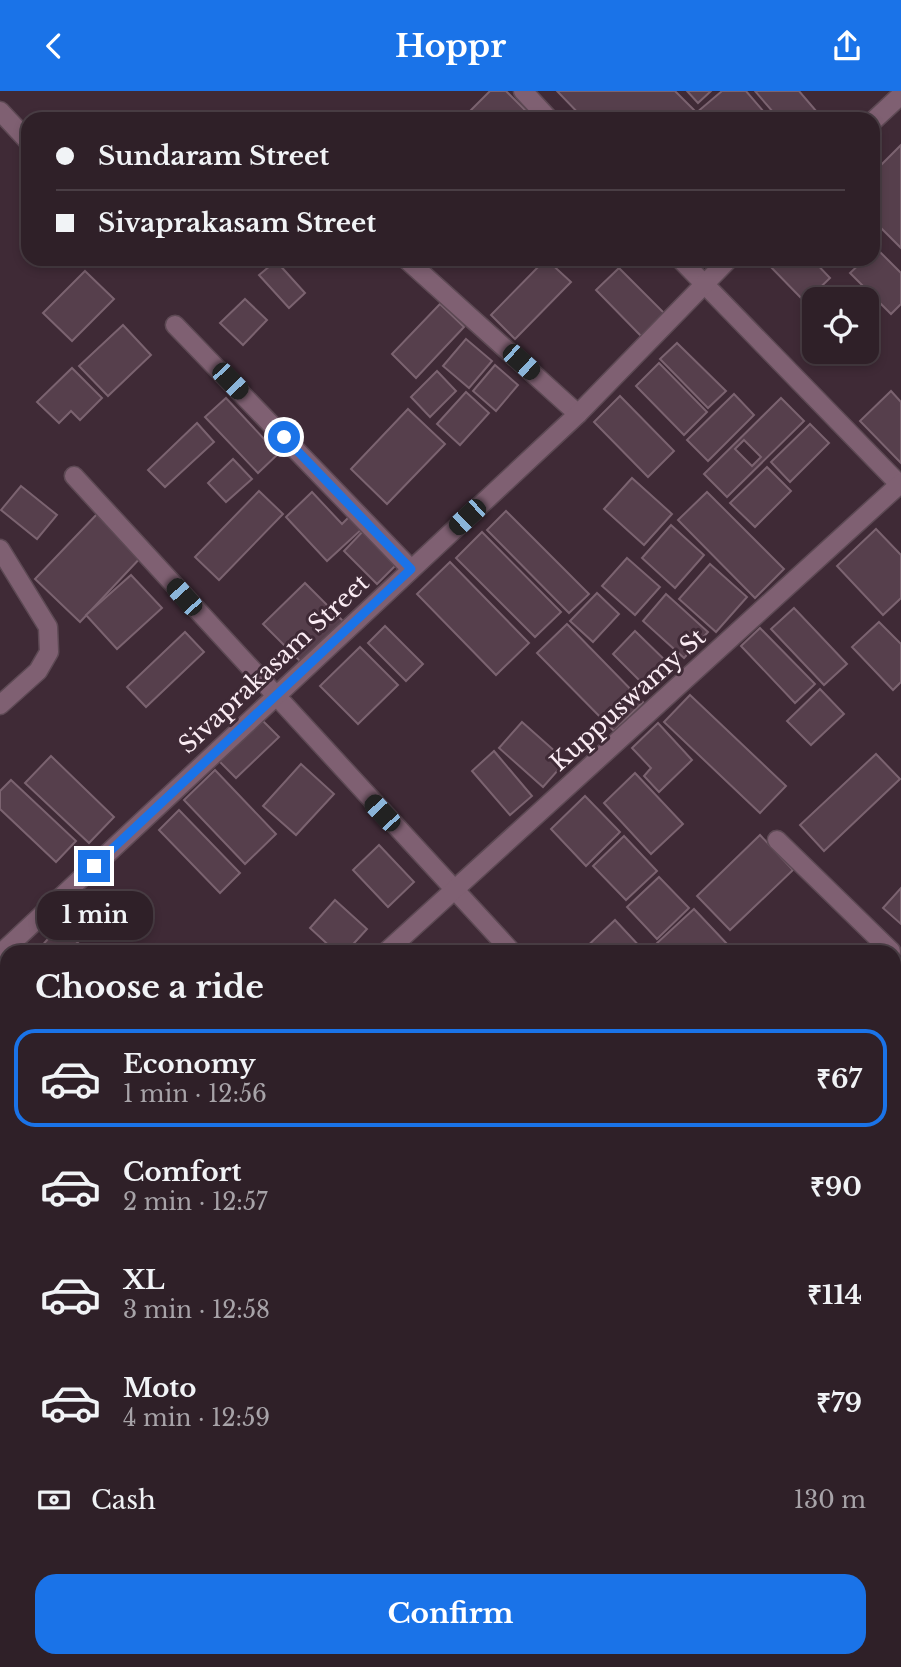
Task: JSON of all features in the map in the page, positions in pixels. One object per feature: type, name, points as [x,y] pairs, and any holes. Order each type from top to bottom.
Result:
[{"type":"street","points":[[523,91],[543,112]]},
{"type":"street","points":[[880,114],[901,95]]},
{"type":"street","points":[[0,111],[21,134]]},
{"type":"street","points":[[414,266],[578,414]]},
{"type":"street","points":[[687,266],[901,485]]},
{"type":"street","name":"Sivaprakasam Street","points":[[10,945],[578,414],[721,266]]},
{"type":"street","points":[[175,324],[411,569]]},
{"type":"street","points":[[74,476],[505,945]]},
{"type":"street","name":"Kuppuswamy St","points":[[394,945],[901,485]]},
{"type":"street","points":[[0,549],[48,627],[50,652],[38,671],[0,705]]},
{"type":"street","points":[[777,840],[885,945]]},
{"type":"building","points":[[490,91],[506,91],[527,112],[469,112]]},
{"type":"building","points":[[557,91],[675,91],[694,110],[692,112],[577,112]]},
{"type":"building","points":[[687,91],[711,91],[698,103]]},
{"type":"building","points":[[722,91],[746,91],[764,112],[697,112]]},
{"type":"building","points":[[755,91],[799,91],[817,112],[773,112]]},
{"type":"building","points":[[901,145],[901,248],[880,227],[880,166]]},
{"type":"building","points":[[880,252],[901,273],[901,304],[891,314],[879,302],[879,287],[864,287],[850,273],[858,266],[880,266]]},
{"type":"building","points":[[270,266],[281,266],[305,293],[289,308],[259,275]]},
{"type":"building","points":[[539,266],[554,266],[571,282],[515,339],[491,315]]},
{"type":"building","points":[[770,266],[819,266],[830,278],[821,287],[802,287],[802,299]]},
{"type":"building","points":[[619,268],[666,315],[643,338],[596,290]]},
{"type":"building","points":[[85,271],[114,299],[72,341],[43,313]]},
{"type":"building","points":[[245,299],[267,320],[243,345],[220,323]]},
{"type":"building","points":[[440,304],[464,327],[416,378],[392,354]]},
{"type":"building","points":[[123,325],[151,355],[108,396],[79,366]]},
{"type":"building","points":[[466,339],[492,361],[469,388],[443,366]]},
{"type":"building","points":[[677,343],[726,391],[708,408],[660,359]]},
{"type":"building","points":[[659,363],[707,412],[684,435],[636,386]]},
{"type":"building","points":[[495,365],[518,385],[496,411],[473,391]]},
{"type":"building","points":[[72,368],[102,398],[80,420],[71,411],[59,423],[37,402]]},
{"type":"building","points":[[437,371],[456,391],[430,417],[411,397]]},
{"type":"building","points":[[891,391],[901,402],[901,463],[860,421]]},
{"type":"building","points":[[466,392],[489,413],[460,445],[437,424]]},
{"type":"building","points":[[734,394],[754,415],[708,461],[687,440]]},
{"type":"building","points":[[620,396],[674,451],[648,477],[594,422]]},
{"type":"building","points":[[226,398],[278,454],[258,473],[205,417]]},
{"type":"building","points":[[781,398],[804,421],[727,497],[704,474]],"holes":[[[744,440],[761,457],[752,466],[735,449]]]},
{"type":"building","points":[[408,409],[445,444],[387,504],[351,469]]},
{"type":"building","points":[[197,423],[214,442],[165,487],[148,470]]},
{"type":"building","points":[[810,424],[829,443],[790,482],[771,462]]},
{"type":"building","points":[[233,459],[252,479],[226,502],[208,483]]},
{"type":"building","points":[[767,467],[791,491],[755,527],[730,503]]},
{"type":"building","points":[[632,478],[672,514],[644,545],[604,509]]},
{"type":"building","points":[[21,486],[57,515],[37,539],[1,510]]},
{"type":"building","points":[[259,491],[283,514],[219,580],[195,557]]},
{"type":"building","points":[[312,492],[342,524],[351,515],[363,528],[327,561],[286,517]]},
{"type":"building","points":[[707,492],[784,569],[755,598],[678,520]]},
{"type":"building","points":[[506,511],[589,594],[569,613],[487,530]]},
{"type":"building","points":[[99,512],[144,554],[80,622],[35,579]]},
{"type":"building","points":[[671,525],[704,555],[675,588],[642,558]]},
{"type":"building","points":[[366,528],[400,561],[377,584],[344,551]]},
{"type":"building","points":[[876,529],[901,555],[901,598],[883,615],[837,566]]},
{"type":"building","points":[[482,532],[561,612],[535,637],[456,558]]},
{"type":"building","points":[[627,558],[660,587],[635,615],[602,586]]},
{"type":"building","points":[[450,562],[529,643],[496,675],[417,594]]},
{"type":"building","points":[[710,564],[747,597],[716,632],[679,599]]},
{"type":"building","points":[[131,575],[162,608],[117,649],[86,615]]},
{"type":"building","points":[[305,583],[345,623],[303,664],[263,624]]},
{"type":"building","points":[[597,593],[619,614],[593,642],[570,621]]},
{"type":"building","points":[[666,594],[708,632],[684,658],[643,621]]},
{"type":"building","points":[[794,608],[847,664],[824,685],[771,629]]},
{"type":"building","points":[[879,622],[901,644],[901,682],[893,690],[852,647]]},
{"type":"building","points":[[567,624],[643,702],[614,731],[537,653]]},
{"type":"building","points":[[385,626],[423,664],[406,681],[368,643]]},
{"type":"building","points":[[760,628],[815,684],[795,703],[741,646]]},
{"type":"building","points":[[635,631],[670,665],[647,688],[613,654]]},
{"type":"building","points":[[185,632],[204,652],[146,707],[127,687]]},
{"type":"building","points":[[360,647],[398,685],[358,724],[320,686]]},
{"type":"building","points":[[820,689],[844,714],[811,745],[787,721]]},
{"type":"building","points":[[690,695],[786,786],[760,813],[664,722]]},
{"type":"building","points":[[260,718],[279,737],[236,778],[217,759]]},
{"type":"building","points":[[522,722],[566,761],[543,787],[499,748]]},
{"type":"building","points":[[658,723],[692,760],[659,792],[644,776],[651,768],[632,748]]},
{"type":"building","points":[[494,751],[532,796],[510,815],[472,771]]},
{"type":"building","points":[[876,754],[900,779],[824,851],[800,825]]},
{"type":"building","points":[[51,756],[114,817],[89,843],[25,783]]},
{"type":"building","points":[[301,764],[334,794],[296,835],[263,806]]},
{"type":"building","points":[[215,770],[276,834],[245,864],[184,800]]},
{"type":"building","points":[[635,773],[683,824],[651,854],[604,803]]},
{"type":"building","points":[[11,780],[76,841],[56,862],[0,809],[0,791]]},
{"type":"building","points":[[585,796],[620,832],[586,866],[551,829]]},
{"type":"building","points":[[179,810],[240,873],[220,893],[159,830]]},
{"type":"building","points":[[760,835],[793,870],[730,930],[697,896]]},
{"type":"building","points":[[624,836],[657,871],[626,900],[593,866]]},
{"type":"building","points":[[379,845],[414,882],[388,907],[353,870]]},
{"type":"building","points":[[659,877],[689,908],[657,939],[627,907]]},
{"type":"building","points":[[901,888],[901,924],[883,908]]},
{"type":"building","points":[[335,900],[367,929],[352,945],[328,945],[310,928]]},
{"type":"building","points":[[694,909],[728,945],[657,945]]},
{"type":"building","points":[[615,920],[638,945],[588,945]]},
{"type":"building","points":[[59,926],[80,945],[43,945]]},
{"type":"route","points":[[94,866],[411,569],[284,437]]}]
